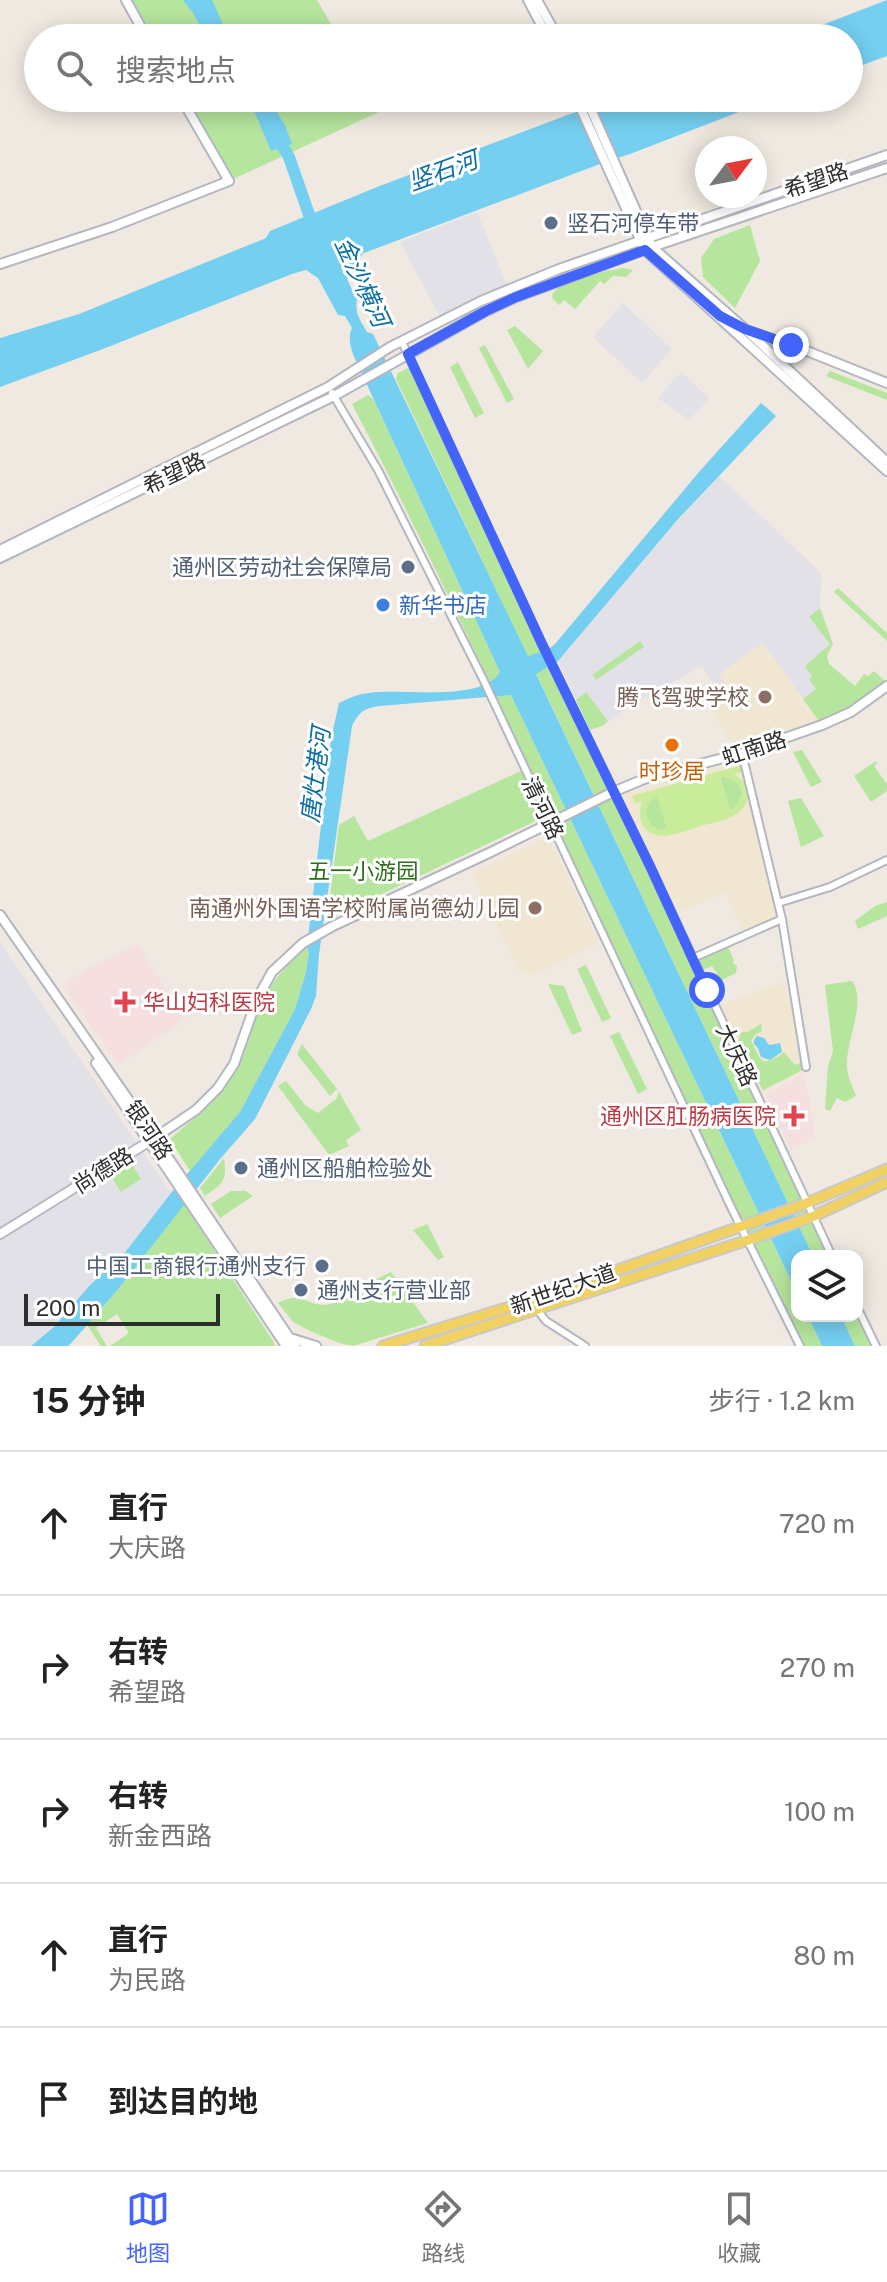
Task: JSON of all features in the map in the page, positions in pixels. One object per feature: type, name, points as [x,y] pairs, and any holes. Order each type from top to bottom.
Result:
[{"type":"main road","points":[[126,0],[139,24]]},
{"type":"main road","points":[[528,0],[541,24]]},
{"type":"main road","points":[[537,0],[550,24]]},
{"type":"main road","points":[[0,264],[112,227],[229,181],[189,112]]},
{"type":"main road","points":[[583,112],[617,179]]},
{"type":"main road","points":[[591,112],[617,179],[649,248],[887,471]]},
{"type":"main road","name":"希望路","points":[[0,550],[328,387],[390,347],[502,292],[643,239],[887,155]]},
{"type":"main road","name":"希望路","points":[[0,558],[334,396],[516,297],[649,248],[887,168]]},
{"type":"main road","points":[[649,248],[745,329],[887,462]]},
{"type":"main road","points":[[720,316],[745,329],[887,383]]},
{"type":"main road","name":"虹南路","points":[[550,823],[644,779],[742,753],[822,725],[851,712],[887,686]]},
{"type":"main road","name":"尚德路","points":[[0,1234],[196,1110],[218,1088],[234,1064],[257,999],[272,972],[303,943],[550,823]]},
{"type":"main road","name":"银河路","points":[[0,915],[2,926],[152,1140],[284,1342],[295,1346]]},
{"type":"main road","name":"新世纪大道","points":[[425,1346],[740,1225],[807,1203],[887,1169]]},
{"type":"main road","name":"新世纪大道","points":[[383,1346],[534,1305],[748,1240],[814,1216],[887,1182]]},
{"type":"main road","points":[[284,1342],[316,1346]]},
{"type":"street","name":"大庆路","points":[[402,342],[814,1216]]},
{"type":"street","name":"清河路","points":[[328,387],[378,470],[483,679],[748,1240]]},
{"type":"street","points":[[742,753],[782,919],[806,1067]]},
{"type":"street","points":[[778,903],[830,887],[887,860]]},
{"type":"street","points":[[693,958],[782,919]]},
{"type":"street","points":[[814,1216],[829,1250]]},
{"type":"street","points":[[748,1240],[800,1346]]},
{"type":"street","points":[[534,1305],[546,1321],[585,1346]]},
{"type":"street","points":[[863,1319],[876,1346]]},
{"type":"shaded area","points":[[477,212],[507,286],[440,317],[400,242]]},
{"type":"shaded area","points":[[623,303],[672,349],[642,383],[593,337]]},
{"type":"shaded area","points":[[681,372],[710,399],[689,420],[658,398]]},
{"type":"shaded area","points":[[718,475],[821,573],[820,608],[809,617],[830,644],[805,666],[813,677],[816,689],[803,699],[763,643],[732,695],[710,708],[704,695],[715,687],[702,666],[637,702],[604,725],[590,730],[558,661]]},
{"type":"shaded area","name":"腾飞驾驶学校","points":[[763,643],[819,721],[738,752],[710,708],[732,695],[719,674]]},
{"type":"shaded area","points":[[744,759],[782,919],[744,936],[726,892],[673,915],[620,795]]},
{"type":"shaded area","name":"南通州外国语学校附属尚德幼儿园","points":[[548,837],[599,943],[532,975],[517,968],[472,872]]},
{"type":"shaded area","points":[[0,942],[171,1193],[123,1255],[89,1286],[55,1326],[31,1346],[0,1346]]},
{"type":"shaded area","name":"华山妇科医院","points":[[138,944],[185,1019],[118,1065],[63,985],[92,966]]},
{"type":"shaded area","points":[[783,982],[795,1015],[804,1071],[757,1096],[716,1007]]},
{"type":"shaded area","name":"通州区肛肠病医院","points":[[804,1073],[816,1138],[790,1149],[765,1094]]},
{"type":"green space","points":[[126,0],[317,0],[331,24],[139,24]]},
{"type":"green space","points":[[190,112],[379,112],[229,181]]},
{"type":"green space","points":[[750,225],[760,261],[735,308],[703,277],[701,258],[714,239]]},
{"type":"green space","points":[[624,268],[633,270],[626,277],[613,276],[604,284],[600,281],[575,309],[564,300],[559,305],[553,299],[552,295],[564,284],[595,273]]},
{"type":"green space","points":[[515,326],[543,351],[528,369],[507,330]]},
{"type":"green space","points":[[485,345],[514,399],[507,403],[479,348]]},
{"type":"green space","points":[[458,362],[484,413],[475,418],[450,367]]},
{"type":"green space","points":[[410,367],[538,645],[829,1250],[810,1250],[396,379],[398,373]]},
{"type":"green space","points":[[830,371],[887,393],[887,400],[826,376]]},
{"type":"green space","points":[[368,395],[374,400],[500,672],[791,1280],[791,1322],[811,1322],[822,1346],[800,1346],[687,1111],[468,637],[352,404]]},
{"type":"green space","points":[[838,588],[887,633],[887,641],[834,592]]},
{"type":"green space","points":[[820,608],[833,644],[827,656],[829,664],[855,686],[864,674],[868,676],[874,671],[886,682],[847,709],[819,721],[803,699],[816,689],[805,666],[830,644],[809,617]]},
{"type":"green space","points":[[640,641],[644,647],[596,680],[592,675]]},
{"type":"green space","points":[[586,692],[608,721],[590,730],[576,700]]},
{"type":"green space","points":[[802,750],[822,782],[811,787],[793,752]]},
{"type":"green space","points":[[876,761],[874,766],[887,784],[887,791],[871,802],[854,776]]},
{"type":"green space","points":[[742,765],[743,771],[735,774],[747,785],[748,795],[742,809],[728,818],[662,836],[645,828],[640,816],[642,801],[635,803],[632,796]],"holes":[[[724,776],[737,782],[743,793],[737,805],[730,810],[720,778]],[[657,796],[667,829],[666,830],[651,826],[645,814],[649,803]]]},
{"type":"green space","name":"五一小游园","points":[[521,771],[544,817],[327,920],[339,825],[354,816],[368,841]]},
{"type":"green space","points":[[720,777],[737,782],[743,793],[730,811]]},
{"type":"green space","points":[[657,796],[667,829],[651,826],[645,814],[649,803]]},
{"type":"green space","points":[[801,798],[824,836],[801,847],[788,801]]},
{"type":"green space","points":[[887,902],[887,916],[858,929],[855,921],[875,906]]},
{"type":"green space","points":[[727,945],[737,966],[736,973],[720,981],[712,966],[703,970],[697,958]]},
{"type":"green space","points":[[307,947],[306,972],[295,1009],[240,1112],[190,1171],[170,1139],[224,1088],[237,1068],[270,988],[282,971]]},
{"type":"green space","points":[[586,965],[611,1018],[602,1022],[577,969]]},
{"type":"green space","points":[[852,981],[856,989],[857,1010],[847,1065],[856,1096],[845,1102],[837,1098],[830,1111],[825,1109],[828,1067],[833,1051],[825,985]]},
{"type":"green space","points":[[548,984],[564,986],[582,1031],[572,1035]]},
{"type":"green space","points":[[761,1024],[762,1031],[751,1040],[764,1062],[784,1052],[795,1065],[802,1065],[802,1070],[763,1090],[738,1042],[741,1032]]},
{"type":"green space","points":[[619,1032],[647,1089],[638,1094],[610,1036]]},
{"type":"green space","points":[[302,1044],[337,1089],[330,1096],[297,1054]]},
{"type":"green space","points":[[286,1081],[306,1106],[318,1113],[336,1099],[339,1092],[361,1130],[346,1140],[349,1146],[329,1155],[278,1086]]},
{"type":"green space","points":[[224,1158],[223,1181],[205,1196],[200,1188]]},
{"type":"green space","points":[[131,1163],[141,1179],[121,1192],[110,1175]]},
{"type":"green space","points":[[231,1191],[246,1191],[253,1196],[220,1218],[211,1204]]},
{"type":"green space","points":[[184,1204],[275,1346],[110,1346],[129,1333],[117,1314],[96,1328],[107,1346],[101,1346],[87,1325]]},
{"type":"green space","points":[[427,1224],[444,1257],[438,1260],[413,1230]]},
{"type":"green space","points":[[391,1272],[428,1323],[353,1346],[339,1343],[293,1322],[278,1303],[298,1298],[328,1305],[356,1290],[363,1294],[372,1292],[377,1287],[377,1279]]},
{"type":"green space","points":[[863,1319],[876,1346],[855,1346],[844,1322],[863,1322]]},
{"type":"water","points":[[183,0],[212,0],[223,24],[199,24]]},
{"type":"water","points":[[887,0],[887,56],[863,65],[863,24],[824,24]]},
{"type":"water","points":[[277,112],[292,144],[271,151],[255,113]]},
{"type":"water","name":"竖石河","points":[[577,112],[739,112],[364,253],[358,258],[365,280],[360,283],[353,276],[347,279],[357,300],[360,321],[367,332],[373,334],[528,656],[555,644],[761,403],[776,416],[679,518],[558,661],[536,674],[810,1250],[791,1250],[791,1280],[511,695],[380,706],[363,712],[352,726],[319,954],[316,996],[255,1119],[74,1340],[68,1346],[31,1346],[55,1326],[89,1286],[123,1255],[240,1112],[295,1009],[309,953],[307,947],[331,739],[339,703],[369,693],[476,688],[490,682],[500,672],[354,357],[350,340],[352,328],[345,316],[338,315],[318,278],[306,270],[292,274],[0,387],[0,338],[79,314],[266,238],[270,231]]},
{"type":"water","points":[[757,1036],[764,1038],[769,1045],[780,1043],[782,1052],[770,1060],[761,1057],[754,1044]]},
{"type":"water","points":[[811,1322],[844,1322],[855,1346],[822,1346]]},
{"type":"waterway","points":[[276,135],[289,157],[314,229]]},
{"type":"place","name":"竖石河停车带","points":[[551,223]]},
{"type":"place","name":"通州区劳动社会保障局","points":[[408,567]]},
{"type":"place","name":"新华书店","points":[[383,605]]},
{"type":"place","name":"腾飞驾驶学校","points":[[765,697]]},
{"type":"place","name":"时珍居","points":[[672,745]]},
{"type":"place","name":"南通州外国语学校附属尚德幼儿园","points":[[535,908]]},
{"type":"place","name":"华山妇科医院","points":[[125,1002]]},
{"type":"place","name":"通州区肛肠病医院","points":[[794,1116]]},
{"type":"place","name":"通州区船舶检验处","points":[[241,1168]]},
{"type":"place","name":"中国工商银行通州支行","points":[[322,1266]]},
{"type":"place","name":"通州支行营业部","points":[[301,1290]]},
{"type":"route","points":[[707,990],[408,354],[516,297],[645,250],[720,316],[745,329],[791,345]]},
{"type":"water label","name":"金沙横河","points":[[362,282]]},
{"type":"water label","name":"唐灶港河","points":[[316,775]]}]
